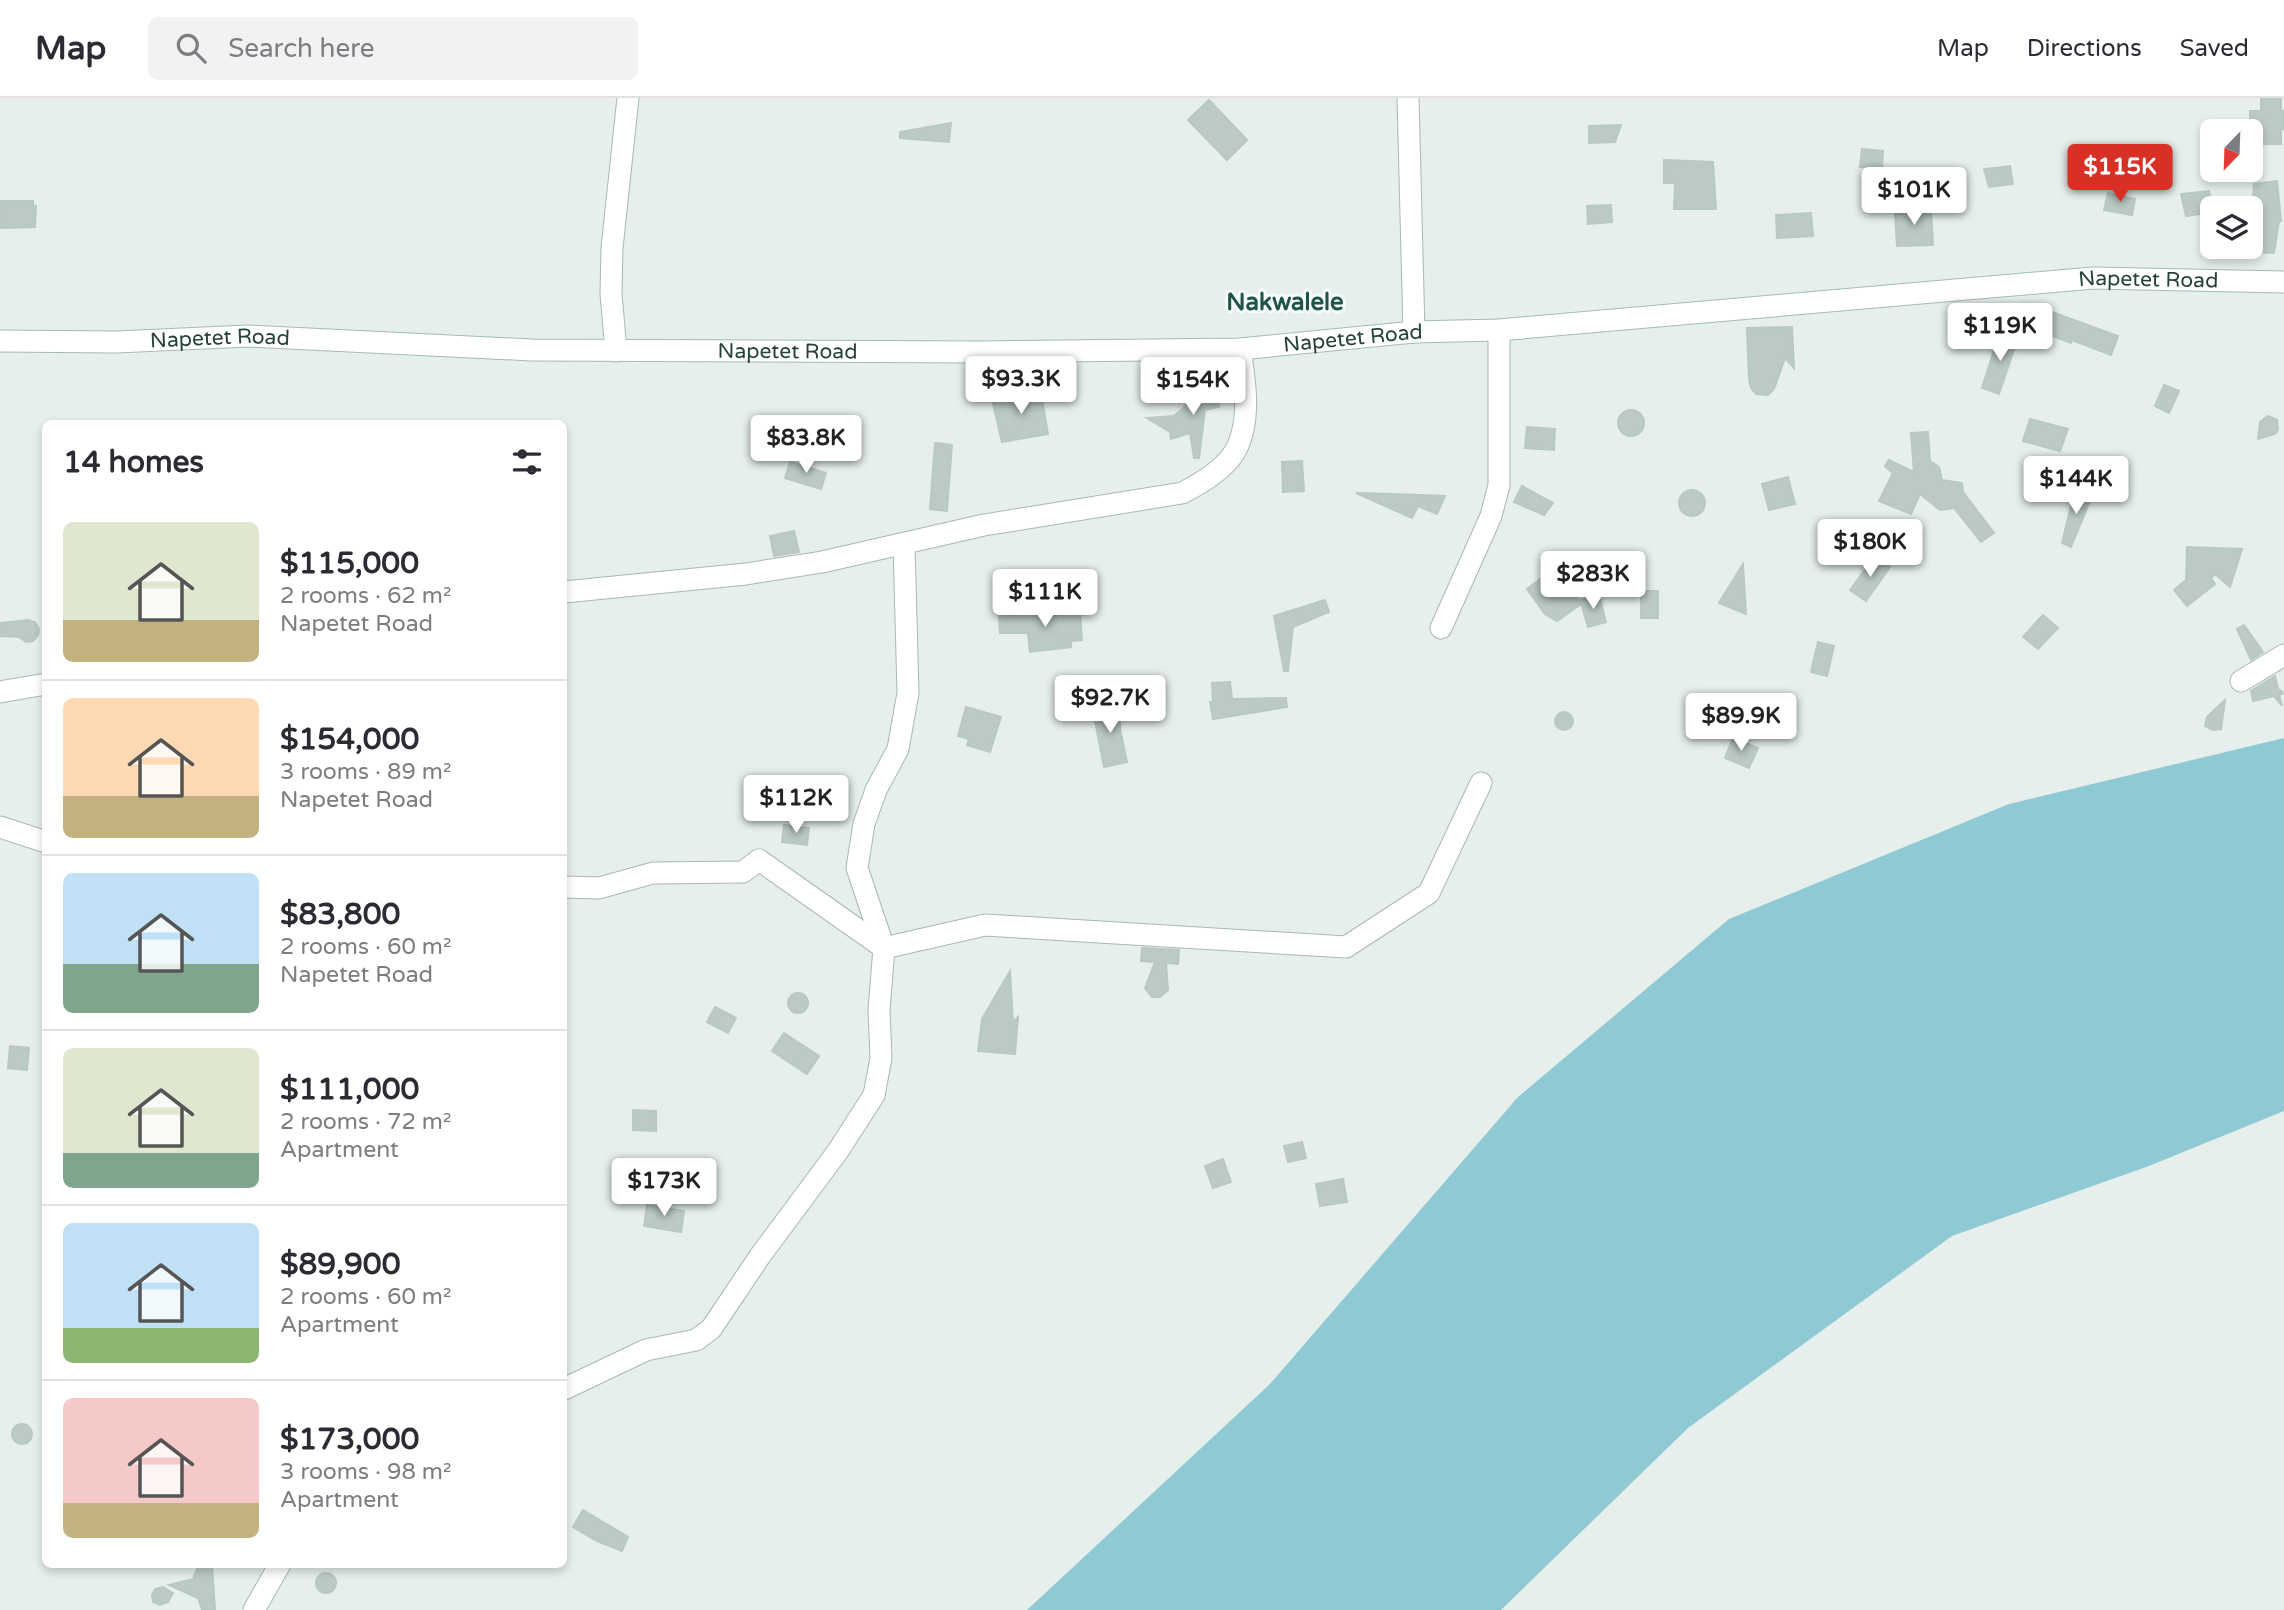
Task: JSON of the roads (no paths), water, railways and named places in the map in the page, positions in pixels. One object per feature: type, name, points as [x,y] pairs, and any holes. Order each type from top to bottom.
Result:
[{"type":"street","points":[[617,351],[611,294],[612,247],[628,98]]},
{"type":"street","points":[[1408,98],[1414,332]]},
{"type":"street","name":"Napetet Road","points":[[0,341],[116,342],[248,336],[532,350],[981,352],[1240,349],[1414,332],[1499,330],[2093,278],[2284,282]]},
{"type":"street","points":[[1441,628],[1491,516],[1499,485],[1499,330]]},
{"type":"street","points":[[567,592],[746,574],[822,562],[984,525],[1182,494],[1200,484],[1234,452],[1240,437],[1245,401],[1240,349]]},
{"type":"street","points":[[567,1389],[646,1350],[696,1340],[711,1329],[760,1256],[838,1151],[874,1095],[881,1058],[879,1010],[884,948],[857,868],[864,824],[876,790],[898,749],[908,693],[904,544]]},
{"type":"street","points":[[2241,681],[2284,655]]},
{"type":"street","points":[[0,692],[42,685]]},
{"type":"street","points":[[567,887],[599,888],[653,873],[743,872],[760,860],[884,948],[985,925],[1346,947],[1429,893],[1480,783]]},
{"type":"street","points":[[0,827],[42,841]]},
{"type":"street","points":[[254,1610],[278,1568]]},
{"type":"water","points":[[2284,738],[2284,1111],[2149,1166],[1952,1236],[1688,1428],[1501,1610],[1027,1610],[1270,1384],[1518,1097],[1729,919],[2009,804]]},
{"type":"district","name":"Nakwalele","points":[[1285,302]]}]
